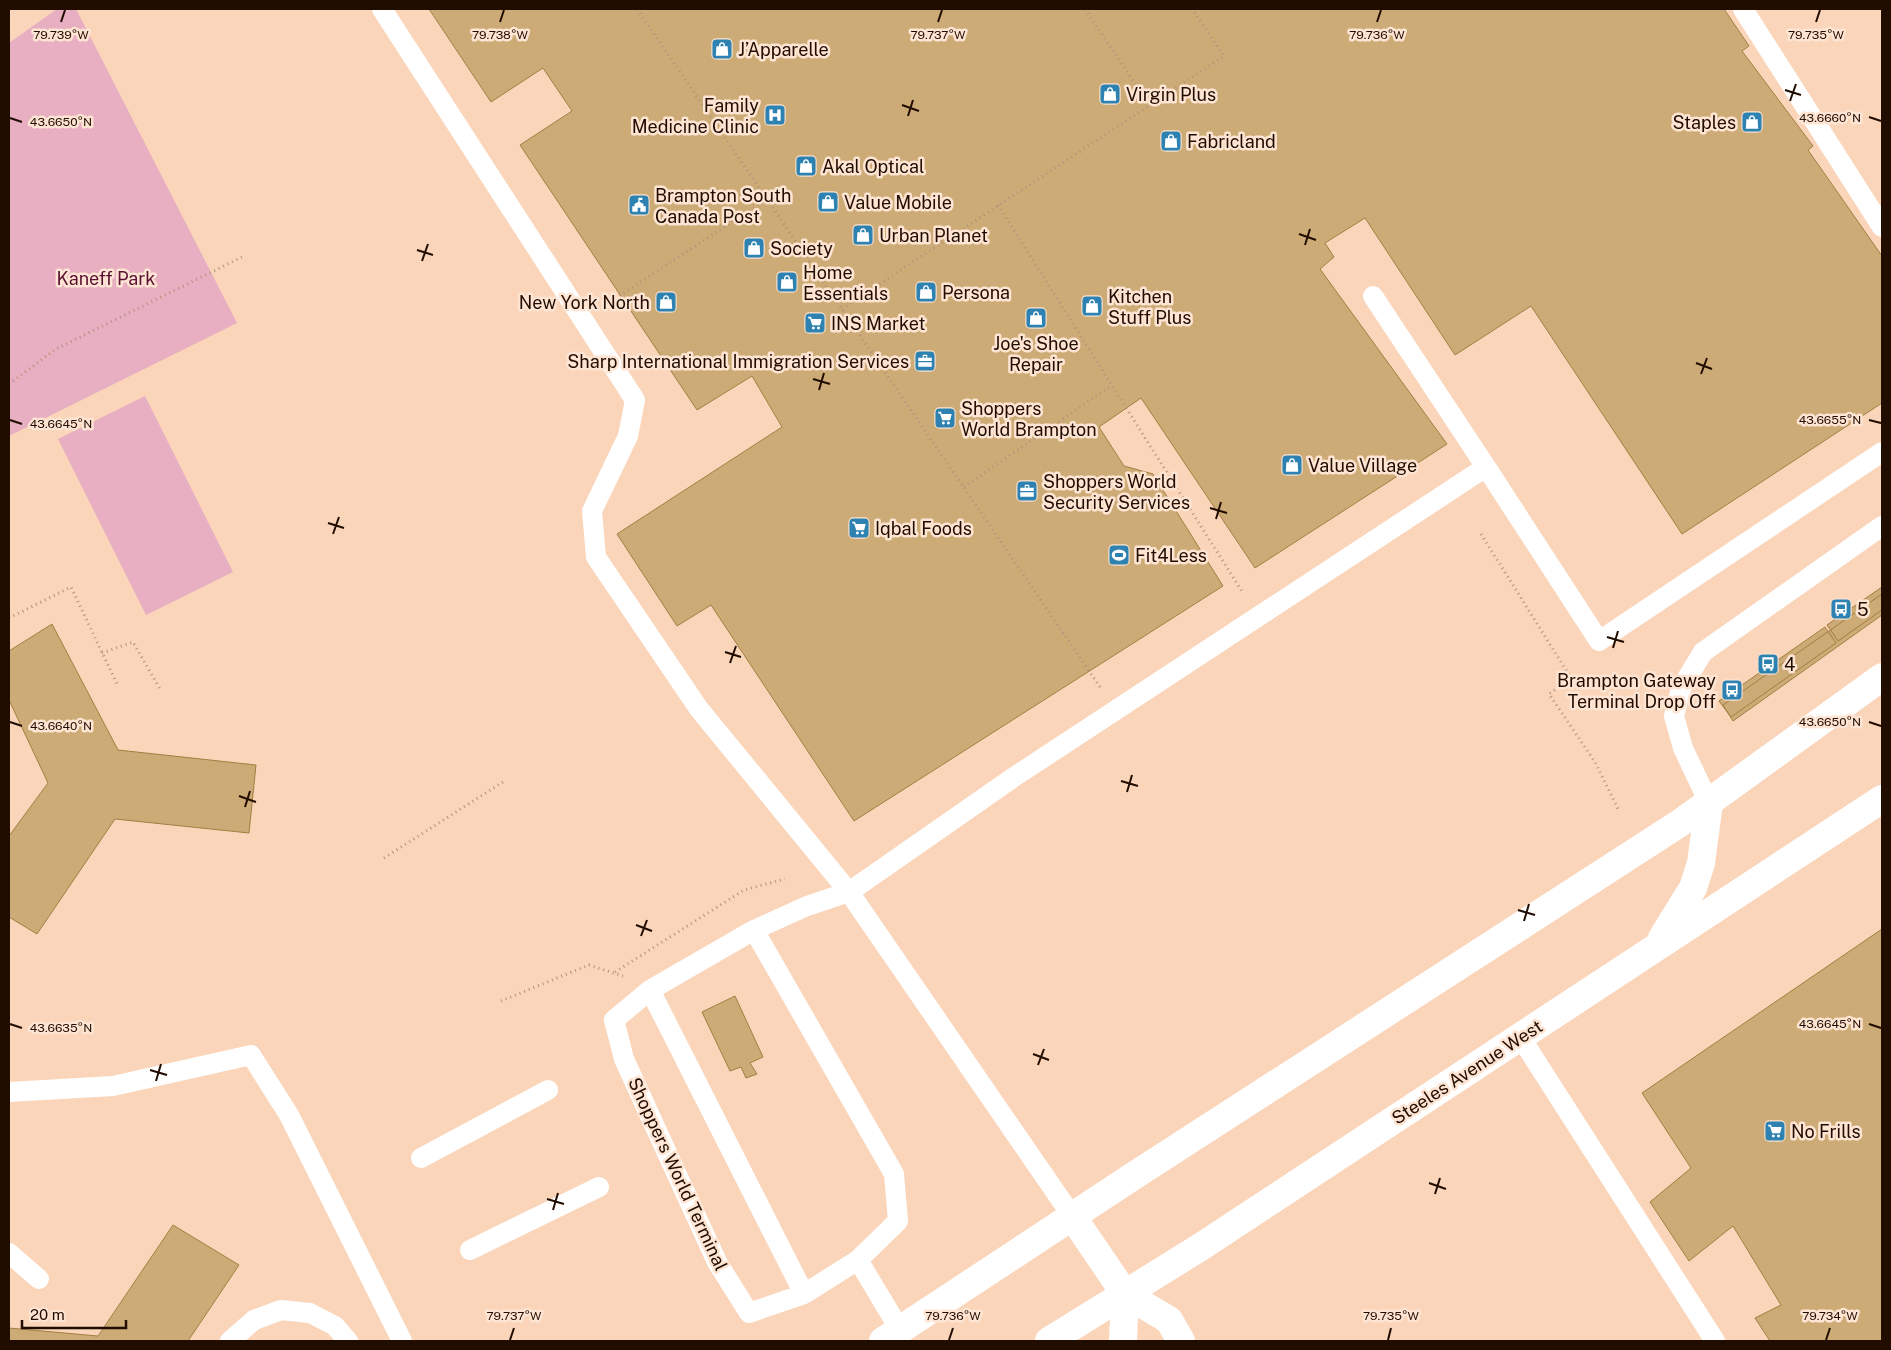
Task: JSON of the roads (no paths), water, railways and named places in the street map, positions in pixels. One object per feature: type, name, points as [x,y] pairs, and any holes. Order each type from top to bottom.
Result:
[{"type":"main road","points":[[892,1336],[1072,1216],[1680,824],[1882,676]]},
{"type":"main road","name":"Steeles Avenue West","points":[[1050,1341],[1521,1038],[1882,799]]},
{"type":"main road","points":[[1653,949],[1678,915],[1693,888],[1701,863],[1709,803]]},
{"type":"main road","points":[[1072,1216],[1125,1294],[1169,1320],[1181,1341]]},
{"type":"main road","points":[[1123,1341],[1125,1294]]},
{"type":"lane","points":[[382,9],[634,400],[628,436],[592,511],[596,557],[699,709],[849,892],[1072,1216]]},
{"type":"lane","points":[[1743,9],[1882,227]]},
{"type":"lane","points":[[1373,296],[1600,641],[1882,452]]},
{"type":"lane","name":"Shoppers World Terminal","points":[[754,930],[894,1174],[898,1221],[858,1260],[804,1294],[749,1313],[717,1262],[624,1059],[614,1020],[650,990],[754,930],[806,906],[849,892],[1116,710],[1486,467]]},
{"type":"lane","points":[[1709,803],[1683,748],[1674,716],[1681,688],[1703,652],[1882,526]]},
{"type":"lane","points":[[650,990],[804,1294]]},
{"type":"lane","points":[[1521,1038],[1715,1341]]},
{"type":"lane","points":[[9,1092],[113,1086],[251,1055],[289,1116],[402,1341]]},
{"type":"lane","points":[[421,1158],[548,1090]]},
{"type":"lane","points":[[470,1250],[600,1187]]},
{"type":"lane","points":[[9,1253],[39,1279]]},
{"type":"lane","points":[[858,1260],[892,1336]]},
{"type":"lane","points":[[230,1341],[254,1320],[281,1310],[310,1313],[335,1326],[348,1341]]},
{"type":"place","name":"J’Apparelle","points":[[722,49]]},
{"type":"place","name":"Virgin Plus","points":[[1110,94]]},
{"type":"place","name":"Family Medicine Clinic","points":[[775,115]]},
{"type":"place","name":"Staples","points":[[1752,122]]},
{"type":"place","name":"Fabricland","points":[[1171,141]]},
{"type":"place","name":"Akal Optical","points":[[806,166]]},
{"type":"place","name":"Value Mobile","points":[[828,202]]},
{"type":"place","name":"Brampton South Canada Post","points":[[639,205]]},
{"type":"place","name":"Urban Planet","points":[[863,235]]},
{"type":"place","name":"Society","points":[[754,248]]},
{"type":"place","name":"Home Essentials","points":[[787,282]]},
{"type":"place","name":"Persona","points":[[926,292]]},
{"type":"place","name":"New York North","points":[[666,302]]},
{"type":"place","name":"Kitchen Stuff Plus","points":[[1092,306]]},
{"type":"place","name":"Joe's Shoe Repair","points":[[1036,318]]},
{"type":"place","name":"INS Market","points":[[815,323]]},
{"type":"place","name":"Sharp International Immigration Services","points":[[925,361]]},
{"type":"place","name":"Shoppers World Brampton","points":[[945,418]]},
{"type":"place","name":"Value Village","points":[[1292,465]]},
{"type":"place","name":"Shoppers World Security Services","points":[[1027,491]]},
{"type":"place","name":"Iqbal Foods","points":[[859,528]]},
{"type":"place","name":"Fit4Less","points":[[1119,555]]},
{"type":"place","name":"5","points":[[1841,609]]},
{"type":"place","name":"4","points":[[1768,664]]},
{"type":"place","name":"Brampton Gateway Terminal Drop Off","points":[[1732,690]]},
{"type":"place","name":"No Frills","points":[[1775,1131]]},
{"type":"park label","name":"Kaneff Park","points":[[106,278]]}]
